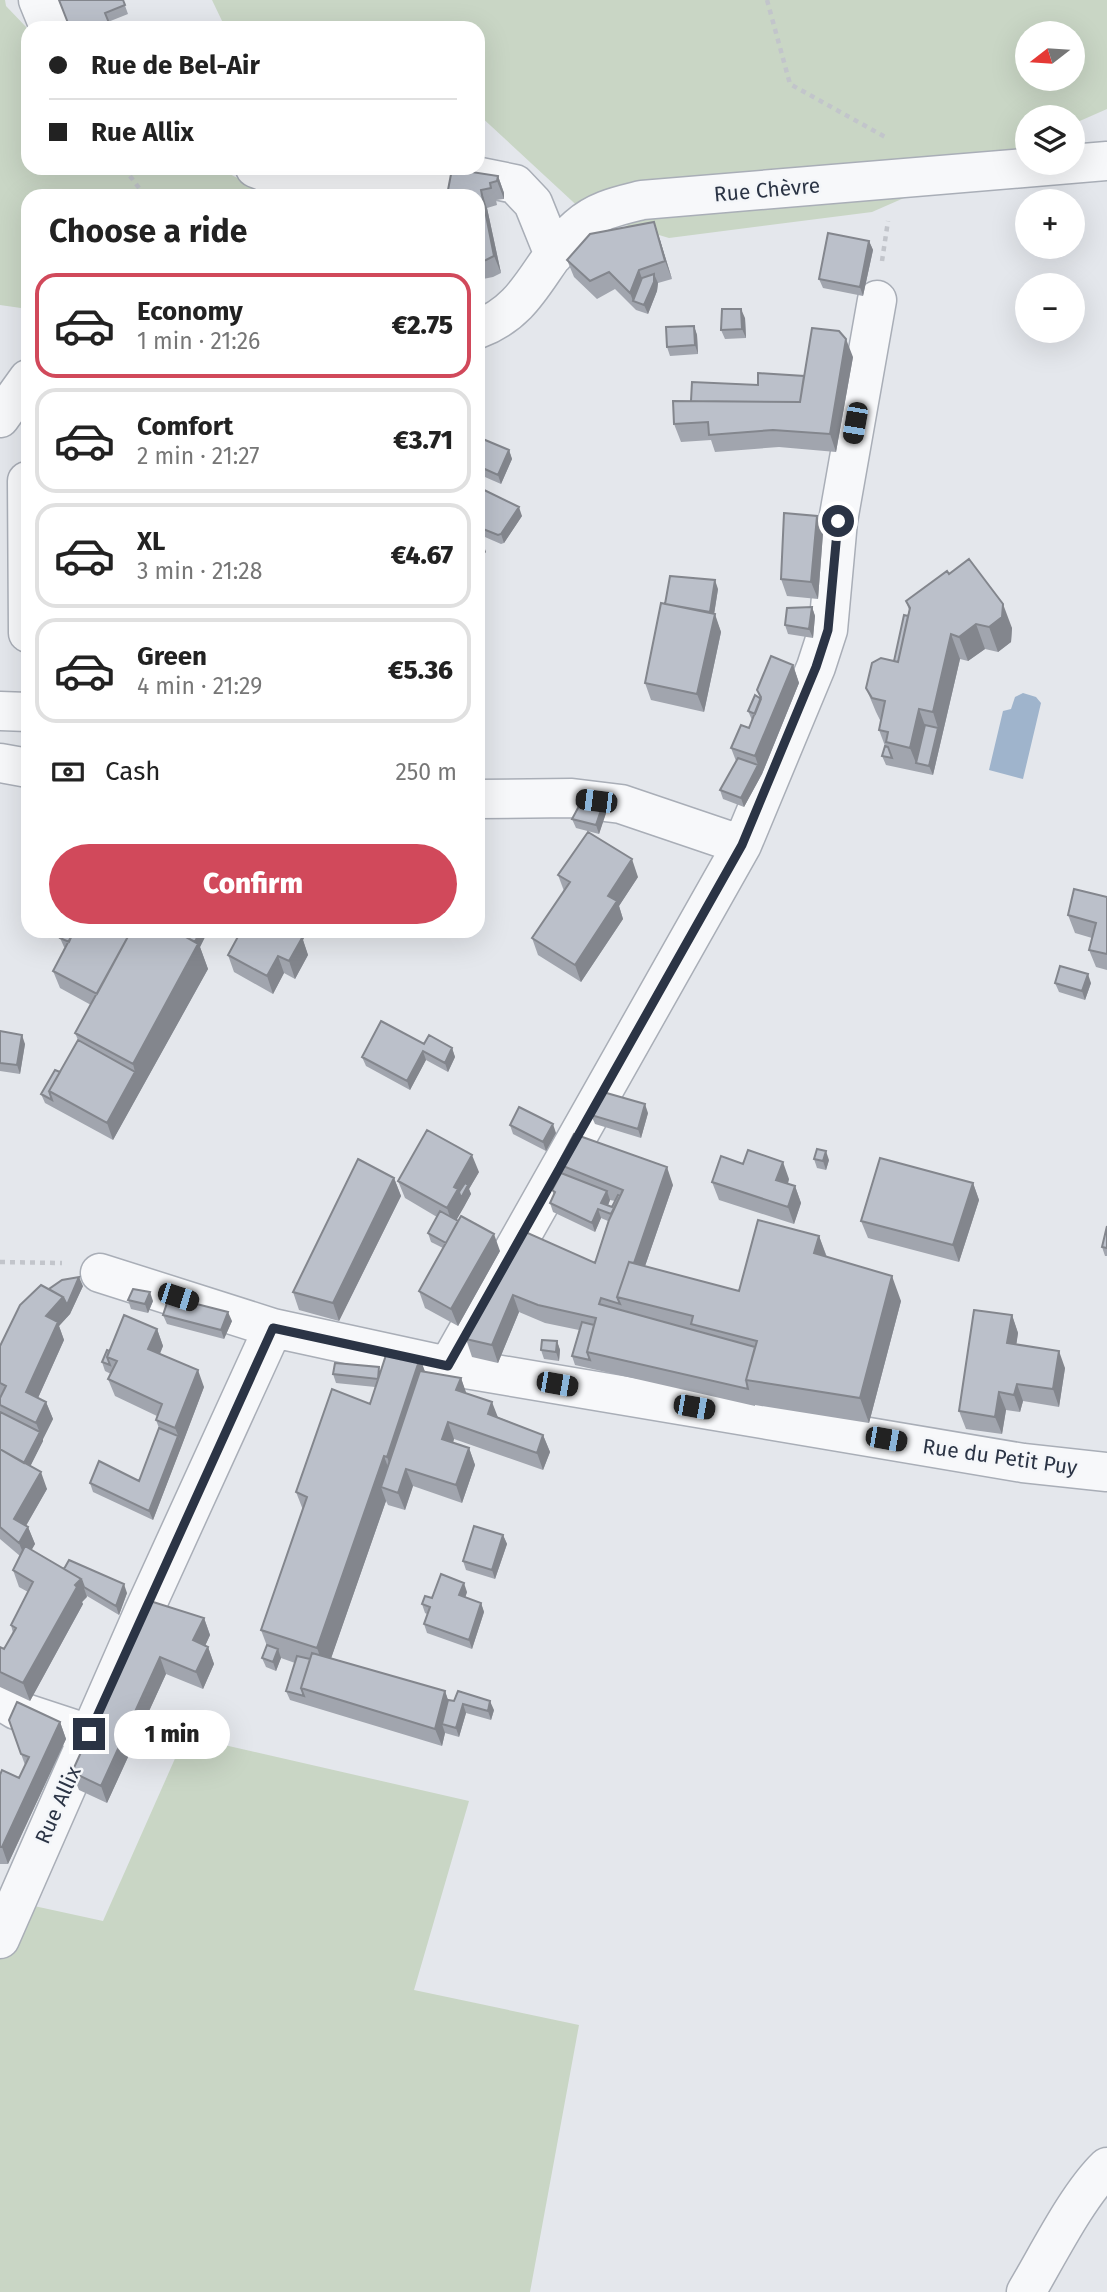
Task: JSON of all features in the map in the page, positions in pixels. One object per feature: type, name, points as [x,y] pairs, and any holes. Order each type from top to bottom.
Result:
[{"type":"street","points":[[38,0],[47,21]]},
{"type":"street","name":"Rue Chèvre","points":[[485,326],[521,302],[554,254],[578,227],[603,210],[642,200],[1107,162]]},
{"type":"street","points":[[279,175],[373,185],[458,175]]},
{"type":"street","points":[[471,175],[515,184],[533,202],[554,254]]},
{"type":"street","points":[[448,1366],[742,845],[816,667],[828,630],[838,521],[877,300]]},
{"type":"street","points":[[0,418],[21,389]]},
{"type":"street","points":[[18,474],[21,522]]},
{"type":"street","points":[[0,711],[21,712]]},
{"type":"street","points":[[0,763],[21,767]]},
{"type":"street","points":[[485,799],[572,798],[621,804],[742,845]]},
{"type":"street","name":"Rue du Petit Puy","points":[[104,1274],[273,1328],[448,1366],[1023,1462],[1107,1472]]},
{"type":"street","name":"Rue Allix","points":[[0,1939],[89,1734],[273,1328]]},
{"type":"street","points":[[0,1700],[16,1710],[89,1734]]},
{"type":"street","points":[[1026,2292],[1082,2198],[1107,2167]]},
{"type":"path","points":[[766,0],[790,84],[888,138],[906,179],[877,300]]},
{"type":"path","points":[[0,1262],[57,1261],[104,1274]]},
{"type":"green space","points":[[0,0],[5,0],[6,6],[21,22],[21,175],[232,175],[255,187],[21,189],[21,308],[0,305]]},
{"type":"green space","points":[[212,0],[1107,0],[1107,109],[1085,119],[1085,105],[1015,105],[1015,149],[872,212],[669,238],[585,213],[485,120],[485,21],[222,21]]},
{"type":"green space","points":[[185,1736],[469,1801],[414,1990],[579,2025],[530,2292],[0,2292],[0,1905],[2,1899],[103,1921]]},
{"type":"water","points":[[1023,693],[1036,697],[1041,703],[1023,779],[989,770],[1003,711],[1011,709],[1015,697]]},
{"type":"building","points":[[59,0],[123,0],[125,5],[105,13],[108,21],[67,21]]},
{"type":"building","points":[[451,175],[498,176],[497,181],[490,183],[491,188],[448,189]]},
{"type":"building","points":[[485,210],[494,256],[485,260]]},
{"type":"building","points":[[654,222],[665,261],[639,270],[630,293],[609,272],[590,281],[567,260],[590,234]]},
{"type":"building","points":[[828,233],[869,241],[860,287],[819,279]]},
{"type":"building","points":[[654,274],[654,282],[644,305],[633,301],[642,278]]},
{"type":"building","points":[[722,309],[741,309],[742,329],[721,330]]},
{"type":"building","points":[[694,326],[695,345],[667,347],[666,327]]},
{"type":"building","points":[[812,328],[839,331],[846,339],[830,434],[773,430],[709,435],[708,422],[674,424],[673,401],[800,402]]},
{"type":"building","points":[[758,373],[804,376],[800,402],[691,401],[692,382],[758,385]]},
{"type":"building","points":[[485,440],[509,450],[498,475],[485,469]]},
{"type":"building","points":[[485,490],[519,507],[498,535],[485,530]]},
{"type":"building","points":[[784,513],[817,516],[811,582],[781,579]]},
{"type":"building","points":[[969,559],[1003,604],[1002,617],[989,627],[976,624],[959,637],[951,634],[933,712],[919,709],[910,748],[886,742],[888,732],[879,730],[885,701],[872,698],[866,688],[872,663],[881,658],[898,662],[910,608],[906,601],[947,571],[949,574]]},
{"type":"building","points":[[670,576],[715,580],[710,612],[665,604]]},
{"type":"building","points":[[661,603],[715,614],[697,694],[645,683]]},
{"type":"building","points":[[812,607],[809,629],[785,625],[787,608]]},
{"type":"building","points":[[904,615],[908,616],[898,662],[894,661]]},
{"type":"building","points":[[771,656],[793,665],[755,756],[731,748],[741,725],[749,728],[761,697],[757,690]]},
{"type":"building","points":[[755,695],[761,699],[755,714],[748,711]]},
{"type":"building","points":[[925,725],[938,728],[929,766],[916,763]]},
{"type":"building","points":[[885,746],[888,747],[892,758],[882,756]]},
{"type":"building","points":[[738,758],[758,765],[741,798],[720,790]]},
{"type":"building","points":[[585,795],[604,801],[596,825],[572,819]]},
{"type":"building","points":[[588,832],[632,859],[608,896],[617,901],[575,965],[532,938],[570,882],[558,875]]},
{"type":"building","points":[[1074,889],[1107,897],[1107,954],[1089,950],[1096,923],[1068,915]]},
{"type":"building","points":[[70,938],[127,938],[97,994],[53,971]]},
{"type":"building","points":[[127,938],[187,938],[198,944],[133,1064],[75,1033]]},
{"type":"building","points":[[237,938],[302,938],[289,961],[278,956],[267,976],[228,955]]},
{"type":"building","points":[[1060,966],[1088,974],[1082,991],[1055,983]]},
{"type":"building","points":[[381,1021],[424,1044],[429,1035],[452,1048],[445,1063],[423,1051],[407,1081],[362,1057]]},
{"type":"building","points":[[0,1031],[22,1035],[17,1065],[0,1063]]},
{"type":"building","points":[[78,1040],[135,1072],[107,1123],[49,1091]]},
{"type":"building","points":[[55,1070],[60,1072],[49,1091],[52,1100],[41,1094]]},
{"type":"building","points":[[603,1092],[645,1104],[638,1129],[591,1115]]},
{"type":"building","points":[[519,1107],[553,1124],[543,1142],[510,1125]]},
{"type":"building","points":[[427,1130],[472,1155],[454,1187],[458,1189],[447,1208],[398,1181]]},
{"type":"building","points":[[574,1134],[667,1167],[634,1263],[629,1262],[617,1297],[620,1304],[601,1298],[599,1304],[755,1347],[746,1380],[748,1389],[587,1352],[596,1318],[538,1305],[513,1295],[492,1345],[466,1339],[476,1320],[474,1318],[521,1230],[595,1263],[609,1220],[623,1190],[558,1164]]},
{"type":"building","points":[[817,1149],[826,1151],[823,1161],[814,1159]]},
{"type":"building","points":[[748,1150],[783,1162],[776,1180],[795,1186],[788,1207],[712,1182],[721,1156],[743,1164]]},
{"type":"building","points":[[880,1158],[973,1183],[953,1245],[861,1221]]},
{"type":"building","points":[[358,1159],[394,1178],[333,1303],[293,1292]]},
{"type":"building","points":[[561,1173],[607,1191],[601,1203],[612,1207],[618,1195],[620,1196],[611,1214],[598,1209],[592,1223],[550,1203],[555,1192],[552,1190]]},
{"type":"building","points":[[465,1183],[468,1185],[461,1198],[459,1192]]},
{"type":"building","points":[[440,1211],[458,1221],[446,1243],[428,1233]]},
{"type":"building","points":[[461,1216],[494,1234],[451,1309],[419,1291]]},
{"type":"building","points":[[758,1220],[819,1236],[814,1253],[892,1276],[860,1398],[746,1380],[757,1341],[691,1324],[693,1316],[617,1297],[629,1262],[739,1291]]},
{"type":"building","points":[[1107,1226],[1107,1248],[1102,1247]]},
{"type":"building","points":[[79,1277],[67,1305],[63,1297],[49,1289],[62,1280]]},
{"type":"building","points":[[41,1285],[63,1297],[46,1316],[58,1322],[26,1392],[46,1402],[36,1423],[0,1405],[0,1398],[6,1386],[0,1383],[0,1346],[20,1305]]},
{"type":"building","points":[[133,1289],[150,1292],[145,1304],[128,1300]]},
{"type":"building","points":[[169,1297],[228,1312],[221,1330],[163,1315]]},
{"type":"building","points":[[974,1310],[1012,1315],[1007,1343],[1059,1351],[1053,1389],[1017,1384],[1014,1395],[999,1392],[995,1417],[959,1411]]},
{"type":"building","points":[[124,1315],[157,1329],[148,1349],[198,1370],[175,1428],[156,1420],[162,1404],[108,1379],[117,1361],[107,1357]]},
{"type":"building","points":[[582,1322],[594,1325],[587,1352],[590,1360],[572,1356]]},
{"type":"building","points":[[542,1340],[557,1341],[556,1352],[541,1350]]},
{"type":"building","points":[[107,1350],[109,1351],[107,1357],[110,1365],[102,1362]]},
{"type":"building","points":[[387,1352],[420,1358],[317,1648],[261,1630],[307,1497],[296,1492],[332,1389],[370,1404]]},
{"type":"building","points":[[335,1363],[379,1367],[378,1379],[333,1374]]},
{"type":"building","points":[[420,1371],[461,1378],[456,1390],[492,1402],[488,1414],[543,1435],[537,1453],[448,1422],[442,1439],[469,1448],[456,1485],[406,1469],[398,1493],[381,1487]]},
{"type":"building","points":[[0,1412],[40,1432],[24,1463],[0,1449]]},
{"type":"building","points":[[159,1428],[178,1436],[149,1511],[90,1483],[99,1461],[139,1481]]},
{"type":"building","points":[[0,1449],[41,1472],[14,1519],[28,1527],[19,1543],[0,1527]]},
{"type":"building","points":[[474,1526],[503,1535],[492,1570],[463,1561]]},
{"type":"building","points":[[25,1546],[81,1579],[75,1585],[77,1587],[23,1683],[0,1672],[0,1647],[4,1649],[16,1628],[11,1625],[33,1582],[13,1570]]},
{"type":"building","points":[[69,1560],[124,1584],[116,1606],[84,1587],[81,1579],[64,1569]]},
{"type":"building","points":[[441,1574],[464,1583],[459,1595],[481,1603],[469,1640],[424,1624],[430,1607],[422,1604],[425,1596],[432,1598]]},
{"type":"building","points":[[150,1601],[204,1618],[193,1640],[208,1647],[196,1672],[160,1657],[101,1786],[72,1772]]},
{"type":"building","points":[[267,1645],[278,1649],[273,1662],[262,1658]]},
{"type":"building","points":[[312,1653],[445,1691],[435,1729],[301,1688]]},
{"type":"building","points":[[297,1656],[310,1659],[301,1688],[304,1696],[286,1691]]},
{"type":"building","points":[[458,1691],[490,1701],[488,1711],[463,1704],[456,1728],[442,1724],[448,1700],[454,1701]]},
{"type":"building","points":[[17,1702],[60,1722],[0,1847],[0,1775],[2,1770],[19,1778],[29,1757],[21,1754],[9,1720]]},
{"type":"route","points":[[89,1734],[273,1328],[448,1366],[742,845],[816,667],[828,630],[838,521]]}]
